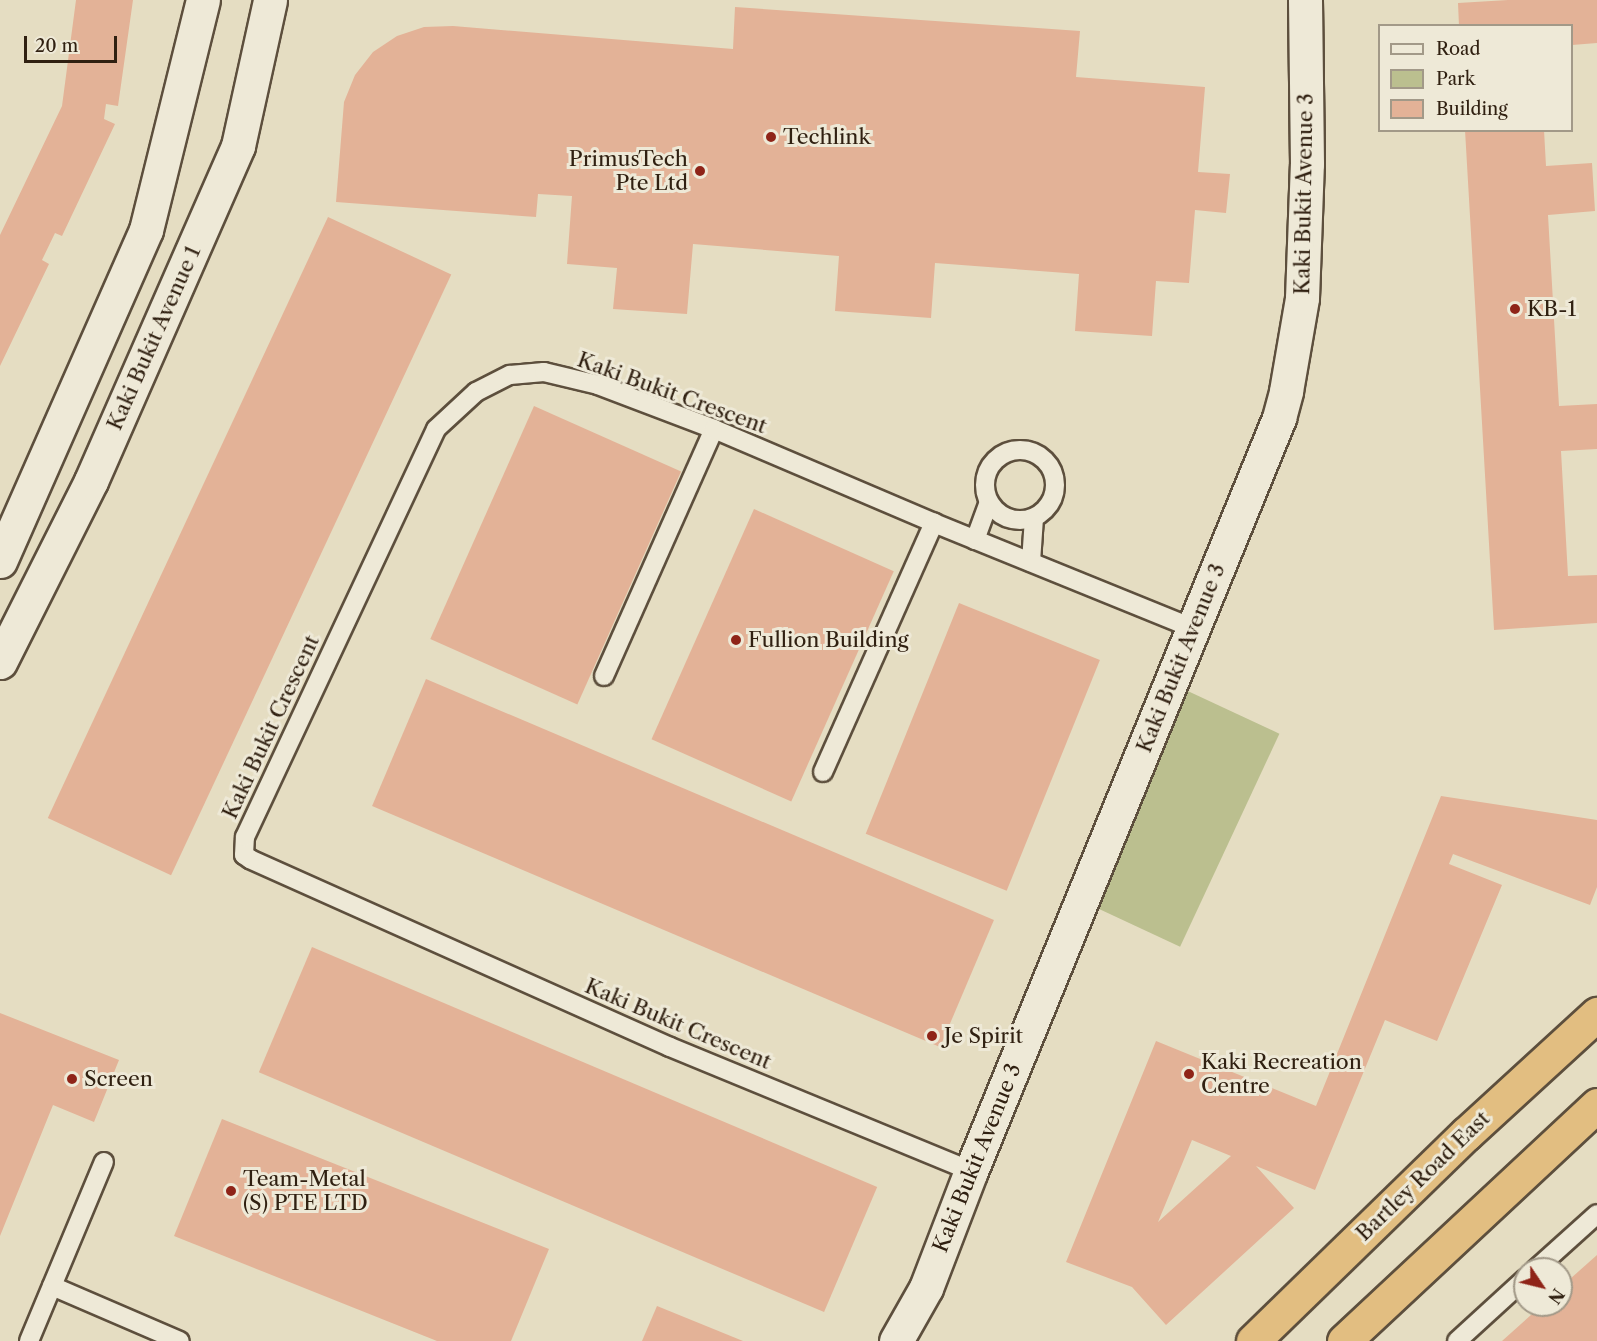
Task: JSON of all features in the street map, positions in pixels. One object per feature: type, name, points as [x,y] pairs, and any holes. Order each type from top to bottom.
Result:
[{"type":"highway","name":"Bartley Road East","points":[[1253,1341],[1466,1134],[1597,1014]]},
{"type":"highway","points":[[1344,1341],[1504,1189],[1597,1105]]},
{"type":"street","points":[[0,561],[146,230],[203,0]]},
{"type":"street","name":"Kaki Bukit Avenue 1","points":[[0,662],[91,481],[238,146],[270,0]]},
{"type":"street","name":"Kaki Bukit Avenue 3","points":[[896,1341],[926,1288],[971,1171],[1275,429],[1286,391],[1302,298],[1307,164],[1305,0]]},
{"type":"street","name":"Kaki Bukit Avenue 3","points":[[916,1341],[926,1288]]},
{"type":"lane","name":"Kaki Bukit Crescent","points":[[971,1171],[670,1047],[244,855],[245,837],[436,429],[476,392],[510,375],[544,372],[598,385],[714,429],[975,540]]},
{"type":"lane","points":[[604,676],[714,429]]},
{"type":"lane","points":[[1023,448],[1041,454],[1053,470],[1056,488],[1050,506],[1034,518],[1017,520],[1001,515],[989,502],[984,484],[990,466],[1004,452],[1023,448]]},
{"type":"lane","points":[[989,502],[975,540],[1193,628]]},
{"type":"lane","points":[[1031,562],[1034,518]]},
{"type":"lane","points":[[823,772],[934,523]]},
{"type":"lane","points":[[29,1341],[104,1162]]},
{"type":"lane","points":[[1549,1257],[1597,1214]]},
{"type":"lane","points":[[52,1287],[180,1341]]},
{"type":"lane","points":[[1456,1341],[1513,1290]]},
{"type":"green space","points":[[1177,686],[1279,734],[1180,947],[1078,899]]},
{"type":"building","points":[[76,0],[133,0],[118,106],[106,104],[104,119],[115,124],[62,236],[55,233],[42,260],[49,264],[0,366],[0,235],[62,106]]},
{"type":"building","points":[[1508,0],[1597,0],[1597,43],[1573,45],[1573,24],[1459,24],[1458,3]]},
{"type":"building","name":"Techlink","points":[[735,7],[1080,31],[1076,77],[1205,87],[1198,172],[1230,174],[1226,213],[1195,210],[1189,283],[1156,281],[1152,336],[1075,331],[1079,274],[935,263],[931,318],[835,311],[839,256],[693,244],[687,314],[613,309],[617,268],[567,264],[572,196],[538,194],[536,217],[336,202],[344,102],[355,75],[373,52],[397,36],[424,27],[453,26],[733,49]]},
{"type":"building","name":"KB-1","points":[[1465,132],[1544,132],[1546,166],[1592,163],[1595,211],[1548,215],[1559,406],[1597,404],[1597,449],[1561,451],[1568,576],[1597,575],[1597,623],[1494,630]]},
{"type":"building","points":[[328,217],[451,274],[171,875],[48,818]]},
{"type":"building","points":[[534,406],[681,471],[577,704],[430,639]]},
{"type":"building","points":[[754,509],[894,571],[791,801],[652,739]]},
{"type":"building","points":[[959,603],[1100,660],[1007,891],[866,834]]},
{"type":"building","points":[[426,679],[994,920],[940,1047],[372,806]]},
{"type":"building","name":"Kaki Recreation Centre","points":[[1441,796],[1597,820],[1597,887],[1590,905],[1453,854],[1449,864],[1502,885],[1437,1041],[1385,1020],[1315,1190],[1256,1166],[1294,1208],[1166,1325],[1132,1287],[1066,1262],[1156,1041],[1316,1106]],"holes":[[[1192,1140],[1231,1156],[1158,1222]]]},
{"type":"building","points":[[312,947],[877,1187],[824,1312],[259,1072]]},
{"type":"building","points":[[0,1013],[119,1060],[94,1122],[53,1105],[0,1236]]},
{"type":"building","points":[[222,1119],[549,1249],[511,1341],[437,1341],[174,1236]]},
{"type":"building","points":[[1597,1255],[1597,1341],[1502,1341],[1529,1317],[1573,1317],[1573,1276]]},
{"type":"building","points":[[657,1306],[743,1341],[642,1341]]},
{"type":"place","name":"Techlink","points":[[771,137]]},
{"type":"place","name":"PrimusTech Pte Ltd","points":[[700,171]]},
{"type":"place","name":"KB-1","points":[[1515,309]]},
{"type":"place","name":"Fullion Building","points":[[736,640]]},
{"type":"place","name":"Je Spirit","points":[[932,1036]]},
{"type":"place","name":"Kaki Recreation Centre","points":[[1189,1074]]},
{"type":"place","name":"Screen","points":[[72,1079]]},
{"type":"place","name":"Team-Metal (S) PTE LTD","points":[[231,1191]]}]
